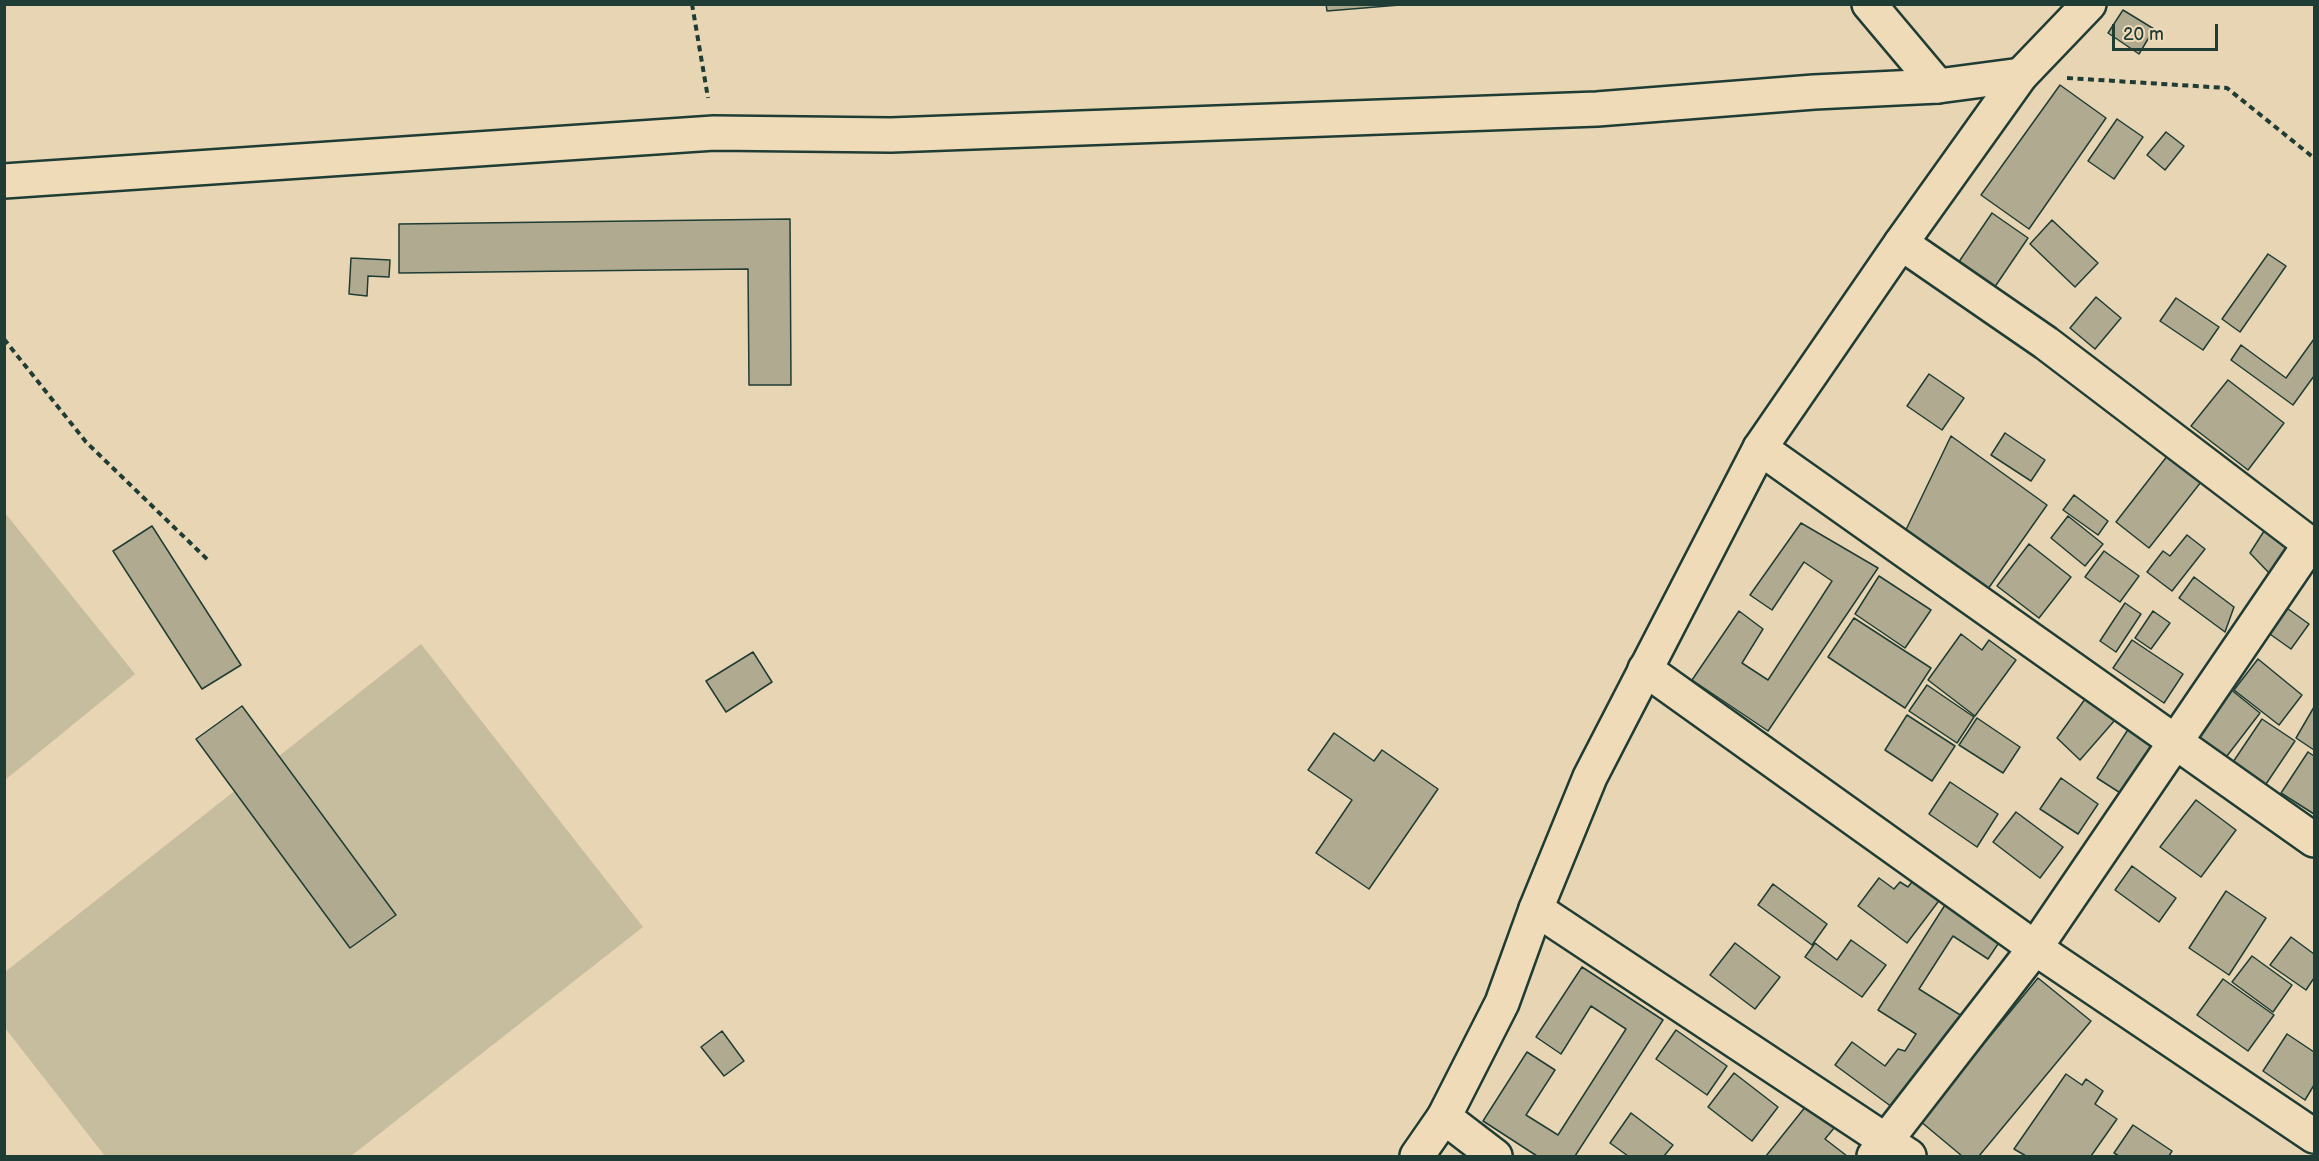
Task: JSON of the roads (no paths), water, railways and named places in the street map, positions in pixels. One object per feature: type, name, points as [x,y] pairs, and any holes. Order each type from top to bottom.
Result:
[{"type":"street","points":[[1869,4],[1938,86]]},
{"type":"street","points":[[1417,1156],[1444,1117],[1502,1003],[1536,909],[1590,777],[1760,448],[1900,243],[2021,75],[2089,4]]},
{"type":"street","points":[[4,181],[365,158],[714,132],[891,135],[1597,109],[1814,92],[1938,86],[2021,75]]},
{"type":"street","points":[[1536,909],[1890,1151],[2035,948],[2174,742],[2312,546],[2046,343],[1900,243]]},
{"type":"street","points":[[1760,448],[2314,840]]},
{"type":"street","points":[[1645,669],[2035,948],[2314,1136]]},
{"type":"street","points":[[1444,1117],[1495,1156]]}]
